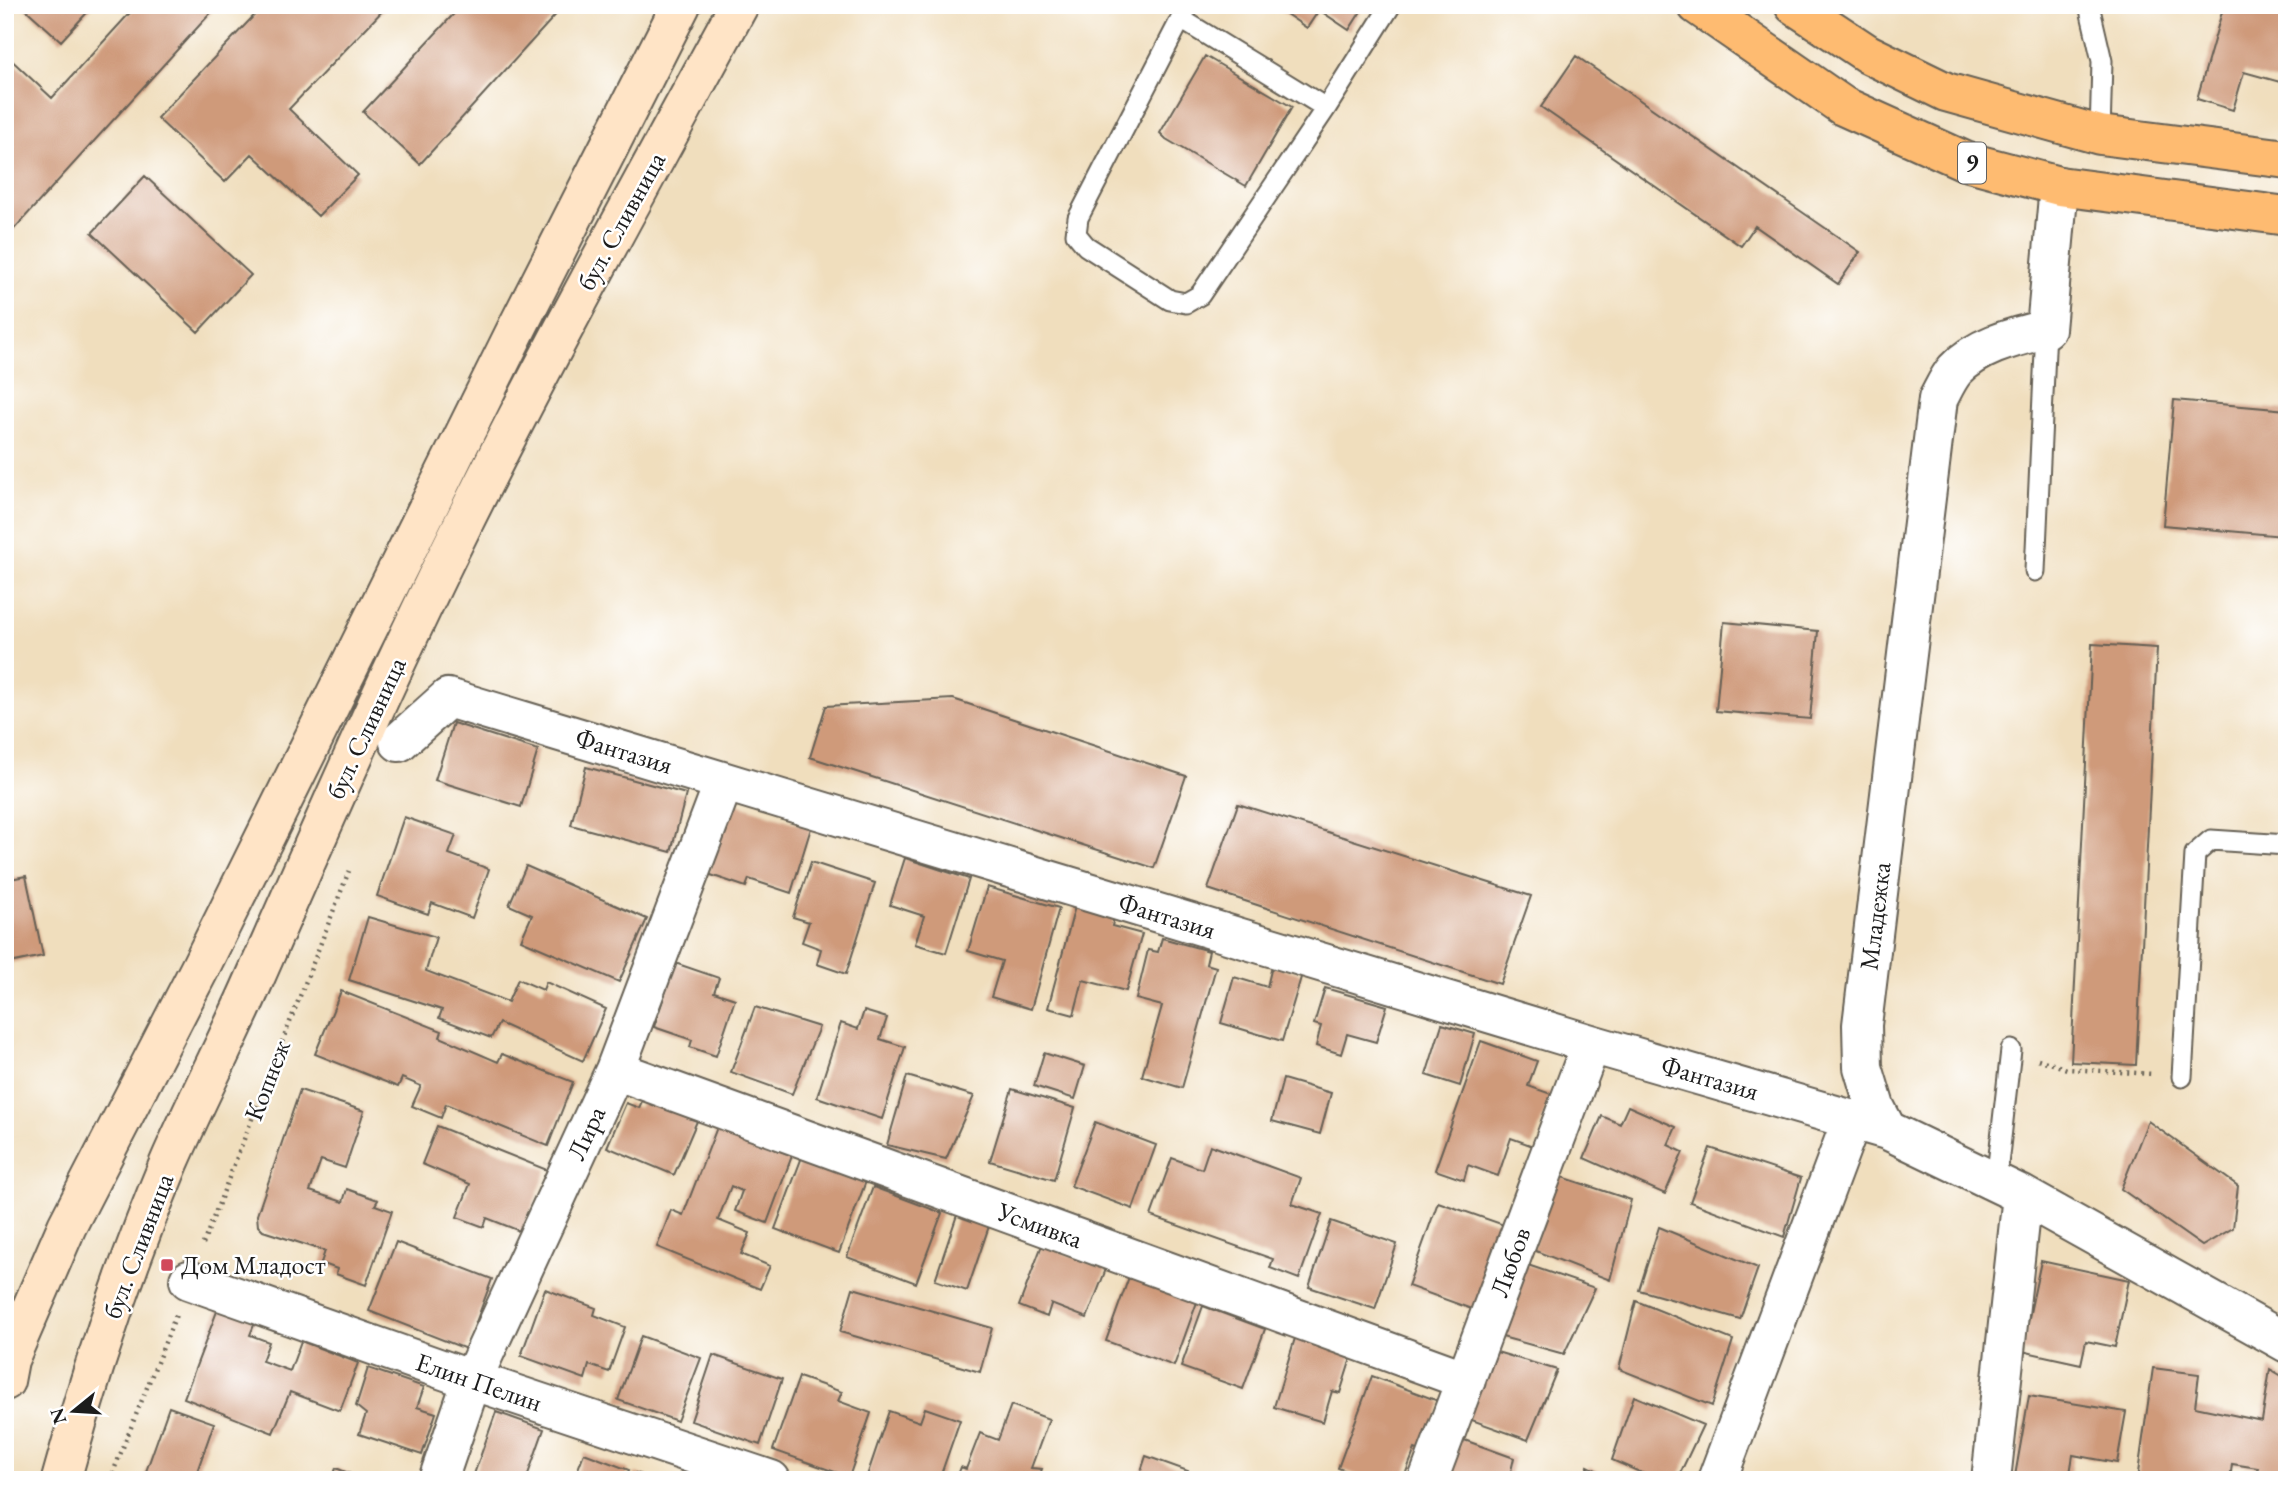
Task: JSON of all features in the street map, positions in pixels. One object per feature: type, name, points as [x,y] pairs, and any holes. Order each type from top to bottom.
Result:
[{"type":"main road","name":"бул. Сливница","points":[[7,1370],[67,1226],[200,968],[681,5]]},
{"type":"main road","name":"бул. Сливница","points":[[61,1480],[80,1409],[110,1320],[169,1164],[245,1000],[362,734],[459,532],[554,346],[739,5]]},
{"type":"main road","name":"9","points":[[1697,5],[1843,106],[1965,161],[2059,186],[2287,216]]},
{"type":"main road","name":"9","points":[[1794,5],[1868,54],[1946,92],[2100,135],[2286,156]]},
{"type":"street","points":[[2046,329],[2059,186]]},
{"type":"street","name":"Младежка","points":[[1870,1124],[1875,1107],[1863,1068],[1862,1025],[1938,399],[1955,370],[1980,351],[2006,340],[2046,329]]},
{"type":"street","name":"Фантазия","points":[[399,742],[448,698],[1591,1044],[1870,1124]]},
{"type":"street","name":"Лира","points":[[438,1480],[472,1380],[615,1070],[724,782]]},
{"type":"street","name":"Любов","points":[[1427,1480],[1591,1044]]},
{"type":"street","name":"Усмивка","points":[[615,1070],[1466,1380]]},
{"type":"street","points":[[1717,1480],[1870,1124],[2009,1188],[2287,1343]]},
{"type":"street","points":[[1990,1480],[2009,1188]]},
{"type":"street","name":"Елин Пелин","points":[[189,1280],[472,1380],[769,1479]]},
{"type":"lane","points":[[1326,108],[1185,12],[1078,218],[1076,234],[1086,246],[1170,300],[1186,303],[1200,295],[1326,108],[1391,5]]},
{"type":"lane","points":[[2089,5],[2102,61],[2100,135]]},
{"type":"lane","points":[[2035,570],[2046,329]]},
{"type":"lane","points":[[2182,1077],[2195,854],[2211,840],[2287,845]]},
{"type":"lane","points":[[2009,1188],[2011,1051]]},
{"type":"path","name":"Копнеж","points":[[110,1480],[349,870]]},
{"type":"path","points":[[2011,1051],[2067,1069],[2182,1077]]},
{"type":"building","points":[[21,5],[94,5],[61,41]]},
{"type":"building","points":[[137,5],[218,5],[5,239],[5,54],[52,98]]},
{"type":"building","points":[[264,5],[388,5],[289,109],[358,175],[318,216],[252,154],[225,182],[157,118]]},
{"type":"building","points":[[462,5],[557,5],[561,9],[420,164],[363,112]]},
{"type":"building","points":[[1273,5],[1365,5],[1349,30],[1319,10],[1307,28]]},
{"type":"building","points":[[2224,5],[2287,5],[2287,84],[2244,72],[2233,110],[2197,99]]},
{"type":"building","points":[[1205,56],[1292,107],[1246,186],[1160,133]]},
{"type":"building","points":[[1576,56],[1860,252],[1838,284],[1755,226],[1741,246],[1541,107]]},
{"type":"building","points":[[145,176],[251,275],[198,332],[92,233]]},
{"type":"building","points":[[2174,400],[2287,410],[2287,489],[2283,536],[2163,525]]},
{"type":"building","points":[[1724,622],[1818,631],[1810,719],[1716,711]]},
{"type":"building","points":[[2092,644],[2157,648],[2136,1065],[2071,1062]]},
{"type":"building","points":[[953,699],[1186,776],[1154,868],[810,757],[826,706]]},
{"type":"building","points":[[453,723],[538,750],[521,807],[435,780]]},
{"type":"building","points":[[586,767],[686,794],[671,852],[571,825]]},
{"type":"building","points":[[731,802],[811,828],[791,893],[749,879],[746,887],[708,874]]},
{"type":"building","points":[[1238,804],[1531,896],[1500,984],[1208,889]]},
{"type":"building","points":[[404,817],[456,835],[449,854],[489,869],[472,918],[432,903],[428,914],[377,896]]},
{"type":"building","points":[[905,858],[969,879],[946,953],[915,944],[924,916],[890,905]]},
{"type":"building","points":[[811,862],[875,883],[846,974],[817,964],[821,949],[802,942],[809,922],[793,917]]},
{"type":"building","points":[[526,866],[647,919],[619,982],[521,940],[532,915],[509,905]]},
{"type":"building","points":[[26,876],[43,956],[5,964],[5,880]]},
{"type":"building","points":[[987,887],[1059,908],[1031,1009],[991,997],[1002,961],[968,951]]},
{"type":"building","points":[[1077,899],[1116,910],[1112,926],[1142,934],[1126,991],[1083,980],[1074,1015],[1048,1008]]},
{"type":"building","points":[[368,917],[436,937],[426,971],[508,1002],[518,979],[543,990],[546,982],[606,1009],[583,1061],[499,1023],[491,1038],[439,1018],[442,1010],[349,980]]},
{"type":"building","points":[[1162,938],[1209,951],[1206,964],[1216,967],[1182,1088],[1142,1076],[1162,1006],[1136,999],[1148,950],[1158,952]]},
{"type":"building","points":[[675,963],[719,978],[714,992],[735,999],[716,1056],[690,1047],[692,1040],[654,1027]]},
{"type":"building","points":[[1272,966],[1302,974],[1282,1041],[1221,1023],[1234,977],[1267,987]]},
{"type":"building","points":[[1325,988],[1387,1006],[1376,1042],[1347,1034],[1341,1054],[1316,1046],[1321,1026],[1314,1024]]},
{"type":"building","points":[[341,991],[442,1031],[440,1037],[498,1062],[502,1054],[573,1082],[548,1146],[446,1104],[441,1118],[412,1106],[421,1086],[402,1078],[398,1087],[315,1054]]},
{"type":"building","points":[[755,1007],[819,1027],[792,1094],[731,1072]]},
{"type":"building","points":[[864,1011],[887,1018],[880,1039],[905,1047],[882,1119],[817,1097],[841,1023],[858,1029]]},
{"type":"building","points":[[1442,1024],[1475,1034],[1460,1086],[1426,1075]]},
{"type":"building","points":[[1481,1041],[1537,1061],[1528,1086],[1551,1094],[1533,1146],[1511,1138],[1498,1176],[1468,1165],[1464,1180],[1435,1170]]},
{"type":"building","points":[[1044,1053],[1085,1066],[1075,1099],[1034,1086]]},
{"type":"building","points":[[907,1076],[974,1096],[946,1159],[887,1145]]},
{"type":"building","points":[[1283,1079],[1331,1093],[1320,1134],[1272,1121]]},
{"type":"building","points":[[1012,1089],[1075,1108],[1054,1180],[990,1161]]},
{"type":"building","points":[[300,1090],[364,1111],[345,1168],[321,1160],[310,1191],[343,1202],[347,1189],[378,1200],[375,1205],[392,1211],[366,1285],[336,1274],[337,1269],[321,1263],[325,1251],[263,1231],[258,1226],[257,1215]]},
{"type":"building","points":[[646,1092],[700,1114],[674,1175],[607,1147],[626,1103],[639,1108]]},
{"type":"building","points":[[1628,1106],[1676,1127],[1668,1145],[1683,1152],[1665,1194],[1584,1158],[1602,1116],[1620,1124]]},
{"type":"building","points":[[721,1117],[796,1145],[767,1223],[735,1211],[742,1191],[731,1186],[718,1220],[750,1233],[741,1254],[770,1266],[760,1289],[657,1247],[671,1210],[683,1215]]},
{"type":"building","points":[[2148,1121],[2238,1186],[2233,1228],[2202,1246],[2121,1189]]},
{"type":"building","points":[[1095,1122],[1156,1145],[1133,1209],[1071,1186]]},
{"type":"building","points":[[437,1126],[547,1170],[522,1232],[487,1218],[484,1227],[457,1217],[470,1184],[422,1164]]},
{"type":"building","points":[[1210,1145],[1301,1178],[1292,1204],[1322,1214],[1299,1279],[1270,1268],[1273,1259],[1151,1216],[1172,1158],[1202,1169]]},
{"type":"building","points":[[1710,1148],[1801,1178],[1784,1237],[1690,1202]]},
{"type":"building","points":[[802,1157],[866,1181],[839,1253],[775,1229]]},
{"type":"building","points":[[1553,1174],[1631,1200],[1610,1280],[1533,1250]]},
{"type":"building","points":[[873,1187],[942,1213],[916,1283],[847,1257]]},
{"type":"building","points":[[1438,1202],[1507,1226],[1477,1311],[1408,1286]]},
{"type":"building","points":[[957,1215],[989,1226],[967,1291],[935,1280]]},
{"type":"building","points":[[1331,1221],[1397,1244],[1375,1309],[1309,1287]]},
{"type":"building","points":[[1659,1227],[1758,1268],[1740,1319],[1639,1290]]},
{"type":"building","points":[[396,1242],[492,1279],[466,1349],[369,1311]]},
{"type":"building","points":[[1042,1245],[1106,1269],[1087,1318],[1051,1304],[1047,1317],[1019,1306]]},
{"type":"building","points":[[2041,1261],[2129,1280],[2115,1347],[2086,1341],[2081,1364],[2022,1351]]},
{"type":"building","points":[[1522,1263],[1595,1288],[1564,1354],[1495,1335]]},
{"type":"building","points":[[1129,1277],[1197,1302],[1174,1366],[1106,1341]]},
{"type":"building","points":[[853,1288],[992,1328],[980,1372],[840,1332]]},
{"type":"building","points":[[545,1289],[596,1308],[594,1315],[625,1327],[609,1372],[589,1365],[585,1379],[521,1356]]},
{"type":"building","points":[[1636,1301],[1733,1340],[1712,1406],[1619,1369]]},
{"type":"building","points":[[219,1306],[256,1320],[250,1335],[269,1342],[262,1361],[290,1371],[301,1341],[358,1363],[340,1411],[290,1392],[273,1433],[184,1398]]},
{"type":"building","points":[[1203,1306],[1265,1329],[1243,1389],[1181,1367]]},
{"type":"building","points":[[1296,1335],[1353,1352],[1340,1393],[1332,1391],[1323,1422],[1274,1407]]},
{"type":"building","points":[[641,1336],[701,1358],[677,1421],[618,1400]]},
{"type":"building","points":[[1490,1350],[1557,1370],[1528,1440],[1466,1418]]},
{"type":"building","points":[[713,1355],[782,1379],[760,1445],[691,1421]]},
{"type":"building","points":[[368,1368],[424,1387],[417,1407],[436,1413],[422,1455],[359,1434],[366,1414],[356,1406]]},
{"type":"building","points":[[2153,1368],[2199,1374],[2195,1407],[2262,1421],[2270,1369],[2287,1379],[2287,1480],[2256,1480],[2258,1468],[2232,1464],[2230,1480],[2137,1480]]},
{"type":"building","points":[[1372,1376],[1441,1402],[1423,1452],[1415,1449],[1403,1480],[1370,1480],[1338,1468]]},
{"type":"building","points":[[799,1377],[842,1392],[838,1401],[871,1413],[849,1477],[773,1450]]},
{"type":"building","points":[[1634,1396],[1703,1425],[1677,1480],[1658,1480],[1612,1460]]},
{"type":"building","points":[[2029,1396],[2126,1412],[2117,1463],[2073,1455],[2069,1480],[2035,1480],[2015,1476]]},
{"type":"building","points":[[1011,1405],[1049,1419],[1031,1468],[1042,1469],[1038,1480],[956,1480],[961,1467],[966,1469],[980,1433],[998,1440]]},
{"type":"building","points":[[169,1407],[214,1423],[194,1480],[143,1480]]},
{"type":"building","points":[[925,1408],[960,1420],[939,1480],[878,1480],[867,1476],[889,1411],[920,1422]]},
{"type":"building","points":[[496,1412],[544,1429],[526,1480],[472,1480]]},
{"type":"building","points":[[1456,1437],[1514,1458],[1509,1480],[1441,1480]]},
{"type":"building","points":[[584,1453],[629,1470],[625,1480],[574,1480]]},
{"type":"building","points":[[1146,1456],[1188,1471],[1185,1480],[1138,1480]]},
{"type":"building","points":[[1588,1466],[1615,1480],[1585,1480]]},
{"type":"building","points":[[336,1468],[365,1480],[332,1480]]},
{"type":"building","points":[[636,1473],[654,1479],[654,1480],[633,1480]]},
{"type":"place","name":"Дом Младост","points":[[167,1265]]}]
